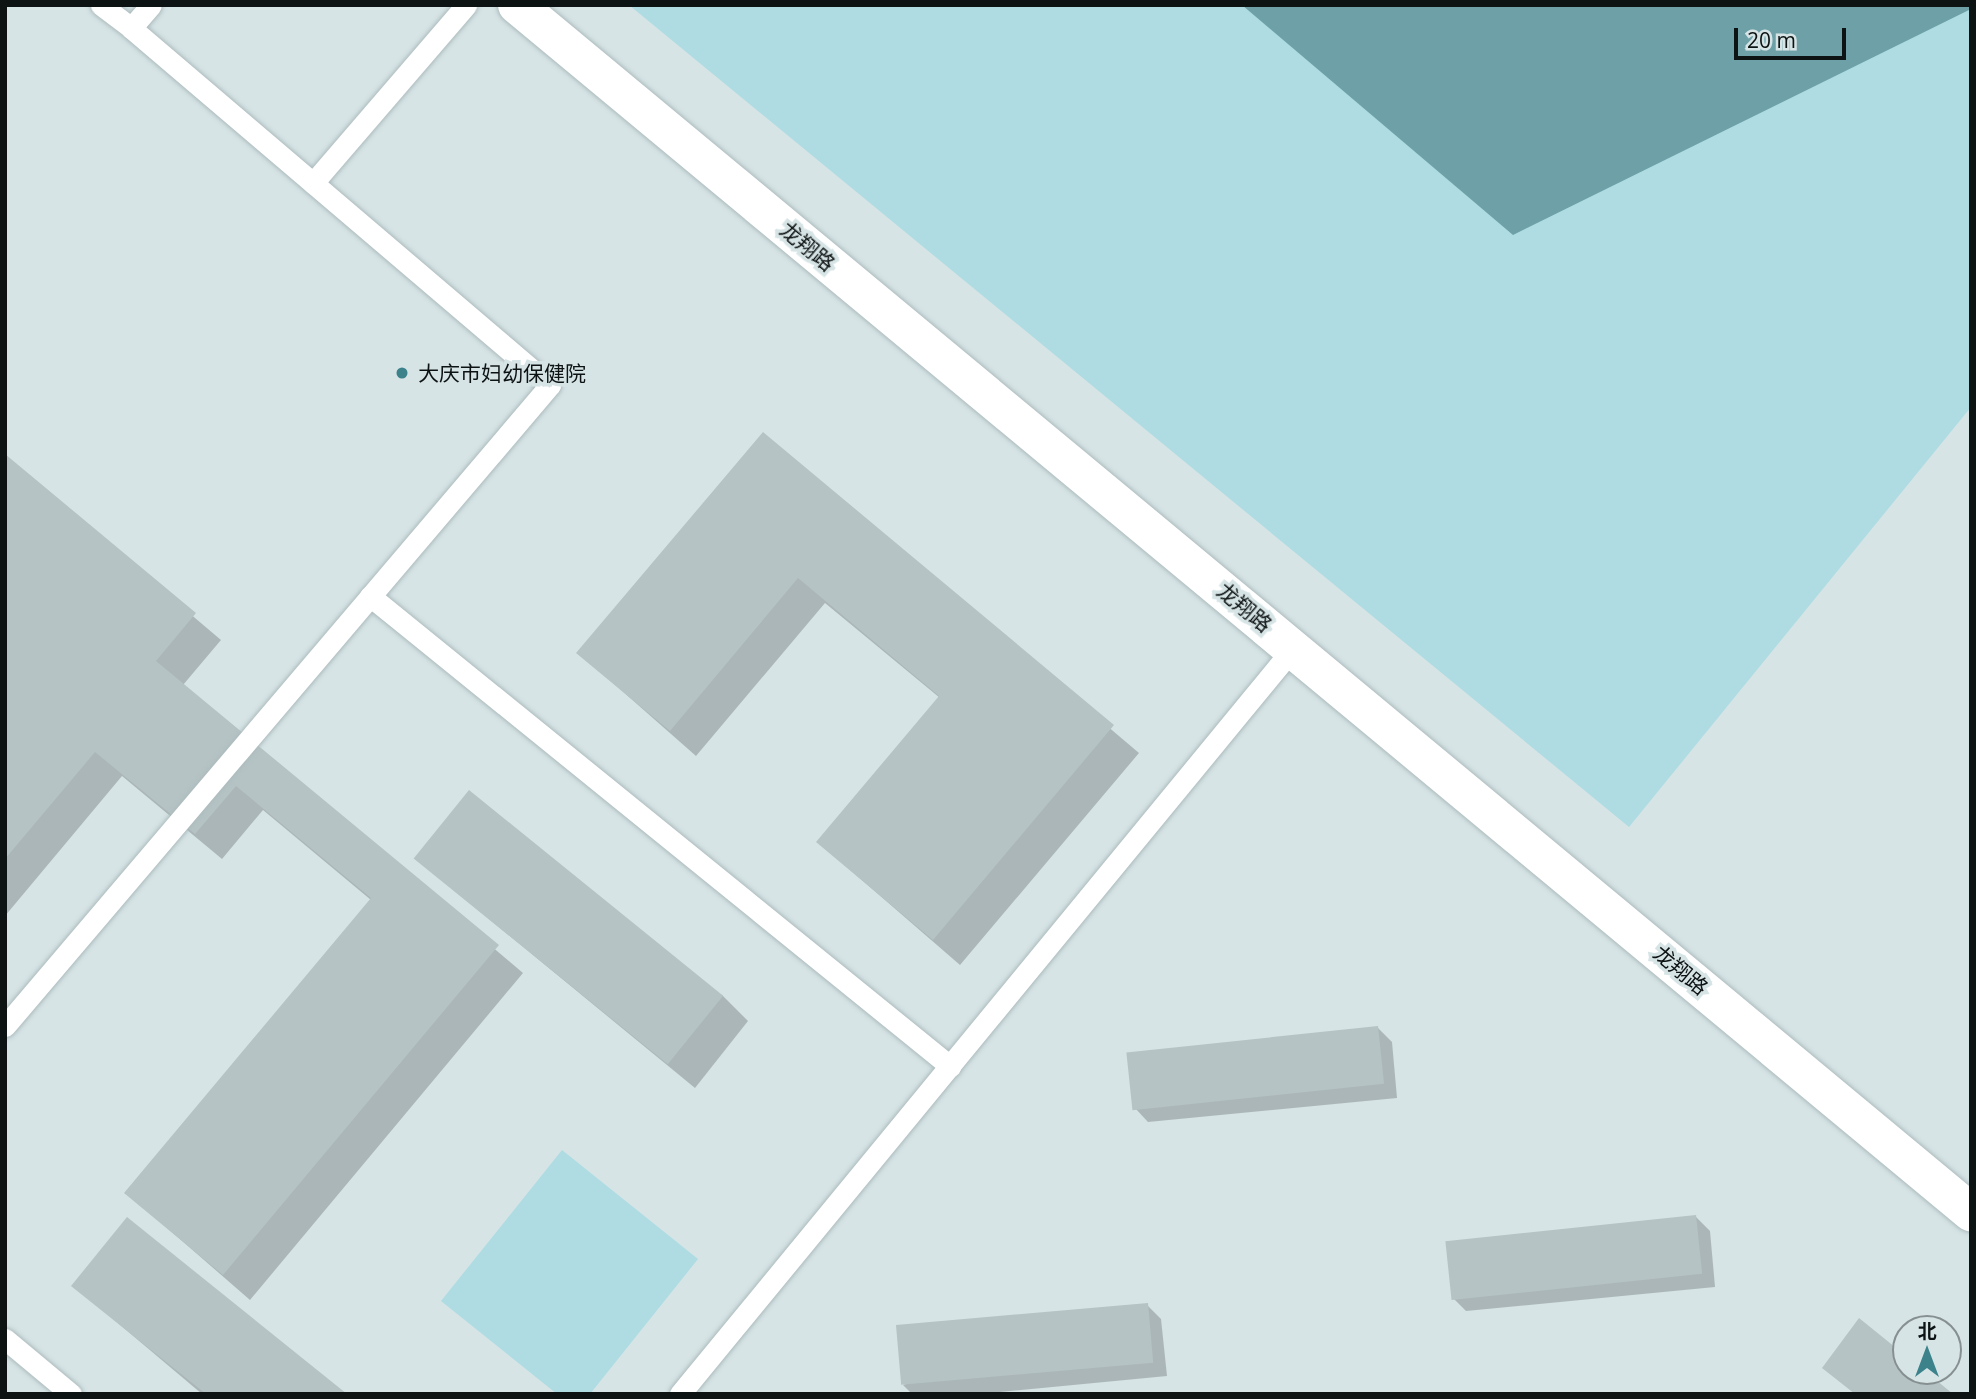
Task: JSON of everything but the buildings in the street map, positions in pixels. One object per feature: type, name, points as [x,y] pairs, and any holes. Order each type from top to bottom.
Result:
[{"type":"street","name":"龙翔路","points":[[517,5],[1294,647],[1971,1212]]},
{"type":"lane","points":[[5,1026],[550,385],[101,5]]},
{"type":"lane","points":[[131,28],[151,5]]},
{"type":"lane","points":[[313,183],[466,5]]},
{"type":"lane","points":[[370,596],[950,1066]]},
{"type":"lane","points":[[681,1394],[1294,647]]},
{"type":"lane","points":[[5,1339],[71,1394]]},
{"type":"shaded area","points":[[629,5],[1971,5],[1971,407],[1629,827]]},
{"type":"shaded area","points":[[1242,5],[1971,5],[1971,9],[1513,235]]},
{"type":"shaded area","points":[[562,1150],[698,1259],[590,1394],[557,1394],[441,1301]]},
{"type":"place","name":"大庆市妇幼保健院","points":[[402,373]]}]
